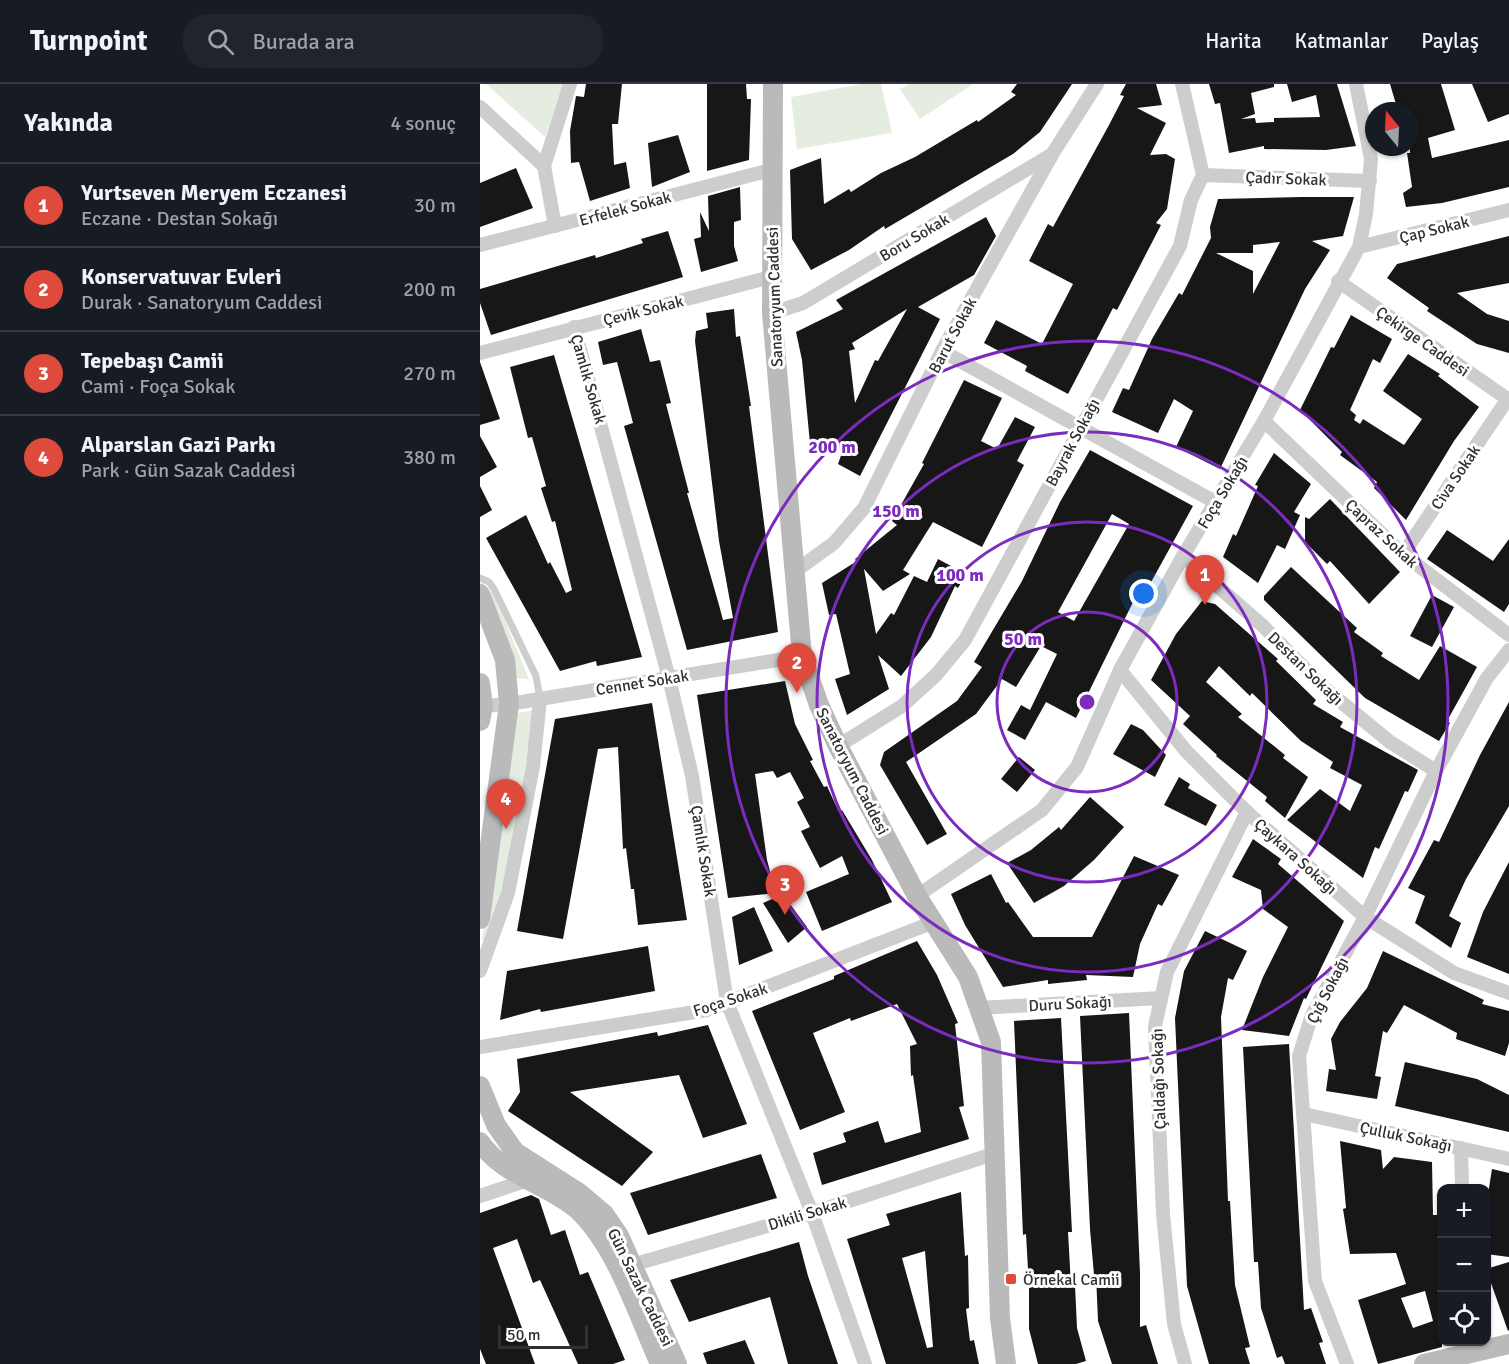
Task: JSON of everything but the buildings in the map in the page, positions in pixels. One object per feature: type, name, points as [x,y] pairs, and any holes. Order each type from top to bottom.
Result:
[{"type":"main road","name":"Sanatoryum Caddesi","points":[[772,84],[772,313],[802,656],[819,705],[838,746],[917,896],[968,977],[991,1042],[1000,1318],[1006,1364]]},
{"type":"main road","points":[[480,594],[505,660],[509,704],[480,919]]},
{"type":"main road","points":[[480,683],[481,713]]},
{"type":"main road","name":"Gün Sazak Caddesi","points":[[480,1086],[496,1125],[516,1152],[579,1193],[604,1214],[619,1236],[625,1268],[660,1364]]},
{"type":"main road","name":"Gün Sazak Caddesi","points":[[480,1142],[486,1151],[504,1166],[582,1215],[596,1229],[625,1268],[677,1364]]},
{"type":"main road","points":[[1424,1364],[1509,1344]]},
{"type":"main road","points":[[1482,1351],[1509,1356]]},
{"type":"street","points":[[555,226],[544,166],[570,84]]},
{"type":"street","name":"Barut Sokak","points":[[794,572],[834,543],[864,508],[942,351],[1053,153],[1097,84]]},
{"type":"street","points":[[1182,84],[1203,175]]},
{"type":"street","name":"Foça Sokağı","points":[[917,896],[1042,810],[1077,767],[1120,670],[1183,556],[1264,421],[1338,281],[1359,248],[1370,181],[1371,159],[1356,84]]},
{"type":"street","points":[[480,107],[544,166]]},
{"type":"street","name":"Boru Sokak","points":[[772,313],[803,303],[1053,153]]},
{"type":"street","name":"Erfelek Sokak","points":[[480,245],[771,170]]},
{"type":"street","name":"Çadır Sokak","points":[[1203,175],[1370,181]]},
{"type":"street","name":"Bayrak Sokağı","points":[[838,746],[902,706],[936,675],[965,640],[1180,246],[1191,200],[1203,175]]},
{"type":"street","name":"Çap Sokak","points":[[1359,248],[1509,210]]},
{"type":"street","name":"Çevik Sokak","points":[[480,353],[771,277]]},
{"type":"street","name":"Çekirge Caddesi","points":[[1338,281],[1508,400]]},
{"type":"street","name":"Çamlık Sokak","points":[[574,327],[669,678],[692,776],[727,1002],[812,1213],[865,1364]]},
{"type":"street","points":[[942,351],[1215,502]]},
{"type":"street","name":"Civa Sokak","points":[[1403,554],[1508,400]]},
{"type":"street","name":"Çapraz Sokak","points":[[1264,421],[1403,554],[1509,635]]},
{"type":"street","name":"Destan Sokağı","points":[[1183,556],[1263,626],[1323,687],[1390,742],[1436,771]]},
{"type":"street","name":"Çığ Sokağı","points":[[1347,1364],[1314,1281],[1299,1056],[1308,1025],[1365,917],[1436,771],[1487,678],[1509,650]]},
{"type":"street","name":"Cennet Sokak","points":[[481,713],[509,704],[802,656]]},
{"type":"street","name":"Çaykara Sokağı","points":[[1120,670],[1186,751],[1247,812],[1365,917],[1454,973],[1509,993]]},
{"type":"street","points":[[480,971],[508,893],[532,766],[540,699]]},
{"type":"street","name":"Çaldağı Sokağı","points":[[1185,1364],[1174,1324],[1162,1214],[1155,1026],[1167,972],[1247,812]]},
{"type":"street","name":"Foça Sokak","points":[[480,1047],[707,1010],[934,922]]},
{"type":"street","name":"Duru Sokağı","points":[[979,1008],[1161,998]]},
{"type":"street","name":"Çulluk Sokağı","points":[[1304,1114],[1509,1159]]},
{"type":"street","points":[[1461,1148],[1462,1184]]},
{"type":"street","name":"Dikili Sokak","points":[[625,1268],[812,1213],[996,1153]]},
{"type":"street","points":[[480,1196],[528,1180]]},
{"type":"lane","points":[[480,578],[489,582],[494,589],[536,676],[540,699]]},
{"type":"shaded area","points":[[486,84],[563,84],[545,137]]},
{"type":"shaded area","points":[[862,84],[881,84],[892,133],[797,149],[791,97]]},
{"type":"shaded area","points":[[909,84],[973,84],[920,119],[900,89]]},
{"type":"shaded area","points":[[480,583],[483,583],[488,592],[493,592],[529,679],[511,678]]},
{"type":"shaded area","points":[[534,710],[510,855],[487,939],[482,940],[513,714]]},
{"type":"place","name":"Yurtseven Meryem Eczanesi","points":[[1205,605]]},
{"type":"place","name":"Konservatuvar Evleri","points":[[797,693]]},
{"type":"place","name":"Alparslan Gazi Parkı","points":[[506,829]]},
{"type":"place","name":"Tepebaşı Camii","points":[[785,915]]},
{"type":"place","name":"Örnekal Camii","points":[[1011,1279]]}]
